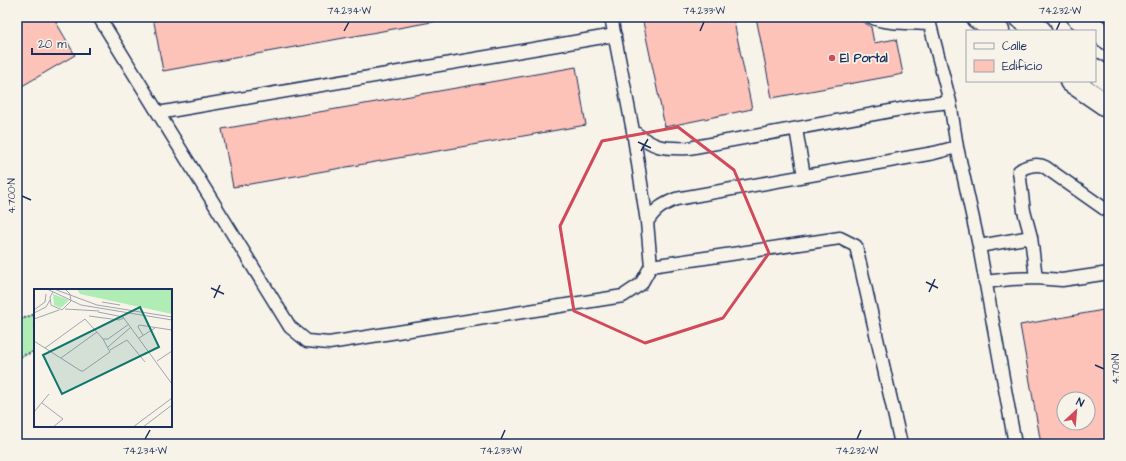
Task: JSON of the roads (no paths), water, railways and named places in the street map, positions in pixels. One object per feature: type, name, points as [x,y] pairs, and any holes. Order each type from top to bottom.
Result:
[{"type":"main road","points":[[977,17],[996,30]]},
{"type":"main road","points":[[1020,17],[1039,30]]},
{"type":"main road","points":[[1078,17],[1109,39]]},
{"type":"main road","points":[[1096,71],[1109,80]]},
{"type":"main road","points":[[1072,82],[1109,107]]},
{"type":"lane","points":[[99,17],[290,327],[308,341],[329,343],[623,296],[641,284],[651,266],[647,222],[633,131],[611,17]]},
{"type":"lane","points":[[871,17],[890,22],[929,20],[950,102],[957,147],[985,282],[1014,444]]},
{"type":"lane","points":[[158,113],[614,35]]},
{"type":"lane","points":[[633,131],[655,146],[673,149],[689,148],[923,105],[950,102]]},
{"type":"lane","points":[[796,129],[804,176]]},
{"type":"lane","points":[[647,222],[658,208],[676,199],[934,153],[957,147]]},
{"type":"lane","points":[[1036,278],[1031,237],[1024,211],[1019,171],[1023,167],[1042,165],[1109,212]]},
{"type":"lane","points":[[978,246],[1031,237]]},
{"type":"lane","points":[[651,266],[840,238],[856,246],[901,444]]},
{"type":"lane","points":[[985,282],[1036,278],[1062,280],[1109,273]]},
{"type":"place","name":"El Portal","points":[[832,58]]}]
